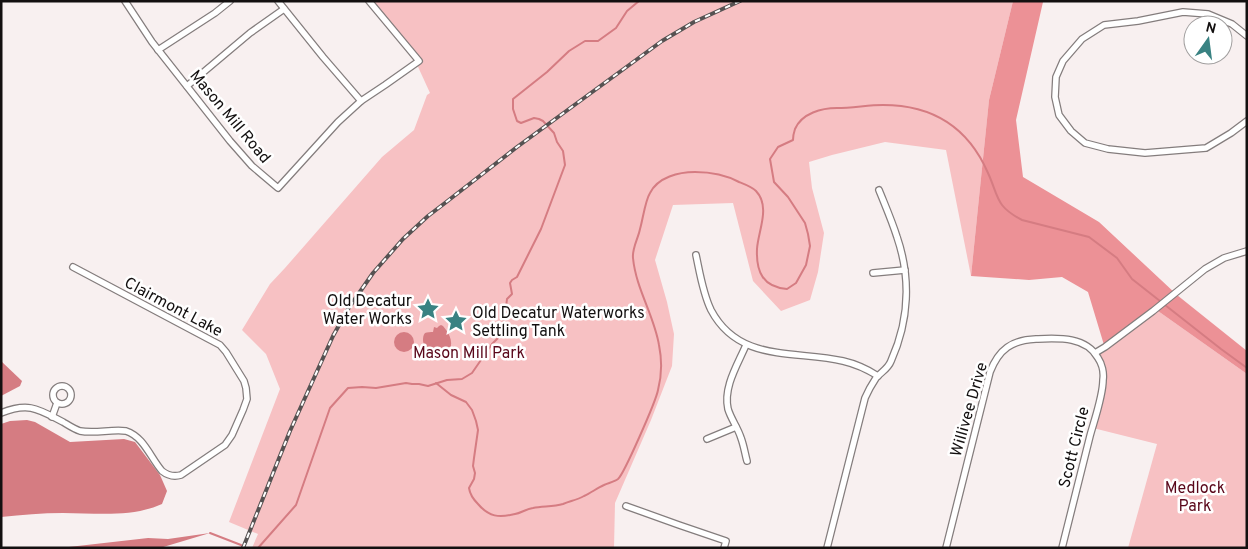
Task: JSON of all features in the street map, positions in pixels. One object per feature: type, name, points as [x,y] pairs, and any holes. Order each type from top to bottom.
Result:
[{"type":"street","name":"Mason Mill Road","points":[[125,1],[158,50],[236,147],[252,166],[278,188],[338,122],[361,100],[419,61],[369,1]]},
{"type":"street","points":[[158,50],[230,1]]},
{"type":"street","points":[[278,1],[347,86],[361,100]]},
{"type":"street","points":[[187,86],[250,33],[284,9]]},
{"type":"street","points":[[1247,36],[1232,24],[1208,14],[1200,13],[1183,12],[1138,21],[1104,25],[1082,39],[1063,60],[1056,77],[1054,96],[1059,115],[1071,131],[1085,143],[1108,149],[1145,153],[1206,148],[1247,122]]},
{"type":"street","points":[[827,548],[862,408],[869,390],[878,376],[890,364],[905,315],[907,300],[905,270],[897,237],[879,190]]},
{"type":"street","points":[[1095,353],[1161,306],[1205,269],[1224,258],[1247,251]]},
{"type":"street","points":[[696,256],[711,310],[727,331],[746,345],[774,353],[842,360],[858,365],[878,376]]},
{"type":"street","name":"Clairmont Lake","points":[[1,412],[29,407],[86,432],[120,430],[132,433],[142,441],[162,471],[176,476],[181,475],[225,445],[232,435],[247,399],[246,388],[244,381],[220,345],[73,266]]},
{"type":"street","points":[[872,273],[905,270]]},
{"type":"street","name":"Willivee Drive","points":[[946,548],[990,372],[1001,352],[1024,340],[1035,339],[1076,340],[1088,346],[1095,353]]},
{"type":"street","points":[[746,345],[734,372],[728,396],[728,409],[742,439],[747,461]]},
{"type":"street","name":"Scott Circle","points":[[1062,548],[1103,388],[1101,365],[1095,353]]},
{"type":"street","points":[[52,416],[57,403]]},
{"type":"street","points":[[706,439],[736,427]]},
{"type":"street","points":[[626,506],[726,541],[724,548]]},
{"type":"green space","name":"Mason Mill Park","points":[[372,1],[1013,1],[989,100],[971,276],[946,150],[885,142],[809,162],[812,188],[824,233],[818,272],[810,300],[781,311],[753,281],[733,203],[673,205],[655,260],[674,334],[672,366],[615,503],[614,548],[252,548],[258,534],[229,522],[280,389],[266,354],[242,330],[270,284],[382,157],[414,130],[427,95],[430,93],[414,58]]},
{"type":"green space","name":"Medlock Park","points":[[1158,311],[1247,374],[1247,548],[1128,548],[1157,444],[1093,428],[1103,380],[1095,353]]},
{"type":"shaded area","points":[[1013,1],[1044,1],[1016,120],[1023,177],[1099,222],[1176,294],[1104,345],[1088,292],[1062,277],[1029,280],[971,276],[989,100]]},
{"type":"shaded area","points":[[1177,295],[1247,351],[1247,374],[1158,311]]},
{"type":"shaded area","points":[[441,325],[448,333],[451,343],[448,355],[439,357],[432,355],[426,349],[423,336],[425,333],[433,332],[434,327],[437,328]]},
{"type":"shaded area","points":[[404,332],[411,335],[414,342],[411,349],[404,352],[397,349],[394,342],[397,335]]},
{"type":"shaded area","points":[[1,361],[22,381],[20,386],[1,396]]},
{"type":"shaded area","points":[[27,420],[35,422],[70,442],[124,439],[135,442],[160,475],[167,491],[162,504],[126,513],[55,513],[1,517],[1,424],[10,421]]},
{"type":"shaded area","points":[[210,533],[160,548],[60,548],[148,538],[168,539]]},
{"type":"waterway","points":[[258,548],[296,505],[330,408],[348,388],[376,388],[406,383],[428,386],[447,380],[462,379],[472,373],[498,338],[506,315],[507,299],[512,294],[510,283],[517,277],[541,229],[565,165],[563,151],[554,133],[539,119],[534,118],[521,123],[517,121],[513,109],[513,99],[547,72],[569,51],[585,41],[598,41],[616,28],[627,11],[639,1]]},
{"type":"waterway","points":[[436,383],[451,395],[466,402],[472,410],[478,430],[473,466],[475,473],[469,488],[471,495],[486,512],[499,516],[537,507],[556,506],[581,497],[618,479],[646,422],[656,397],[660,379],[661,356],[657,334],[638,280],[633,258],[634,247],[650,193],[658,183],[670,176],[695,172],[723,176],[756,191],[763,204],[757,249],[758,265],[767,282],[779,288],[787,289],[796,283],[806,265],[810,246],[805,223],[788,197],[774,182],[770,159],[778,147],[793,140],[798,124],[807,115],[831,108],[883,105],[901,106],[932,114],[959,131],[980,157],[1002,205],[1013,215],[1022,220],[1089,237],[1117,258],[1132,279],[1247,368]]},
{"type":"waterway","points":[[210,533],[241,545],[244,548]]},
{"type":"railway","points":[[243,548],[290,431],[333,336],[348,309],[373,273],[403,239],[428,216],[517,147],[662,41],[694,22],[740,1]]},
{"type":"place","name":"Old Decatur Water Works","points":[[428,309]]},
{"type":"place","name":"Old Decatur Waterworks Settling Tank","points":[[456,321]]}]
